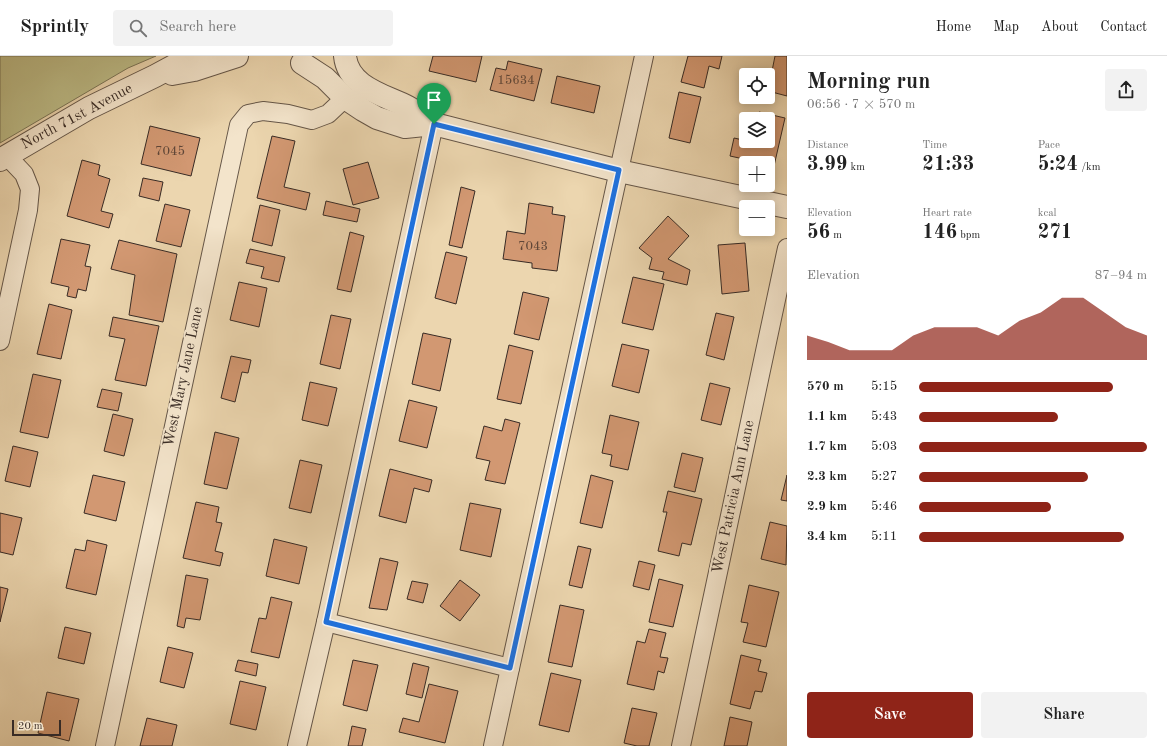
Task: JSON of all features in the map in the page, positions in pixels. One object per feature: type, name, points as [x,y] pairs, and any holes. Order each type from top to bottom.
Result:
[{"type":"street","name":"North 71st Avenue","points":[[4,158],[89,108],[192,56]]},
{"type":"street","name":"North 71st Avenue","points":[[155,76],[194,70],[237,56]]},
{"type":"street","points":[[294,59],[314,64],[336,56]]},
{"type":"street","points":[[345,56],[351,73],[358,81],[374,92],[408,108],[434,124],[619,170],[787,207]]},
{"type":"street","points":[[493,746],[644,56]]},
{"type":"street","points":[[294,59],[325,78],[345,98],[377,118],[404,127],[434,124]]},
{"type":"street","name":"West Mary Jane Lane","points":[[105,746],[239,125],[248,114],[263,111],[288,114],[312,120],[328,114],[345,98]]},
{"type":"street","points":[[297,746],[326,622],[434,124]]},
{"type":"street","points":[[0,341],[28,210],[30,189],[24,174],[4,158]]},
{"type":"street","name":"West Patricia Ann Lane","points":[[681,746],[787,248]]},
{"type":"street","points":[[326,622],[510,668]]},
{"type":"shaded area","points":[[0,56],[156,56],[128,68],[0,143]]},
{"type":"building","points":[[433,56],[482,56],[476,82],[429,71]]},
{"type":"building","points":[[688,56],[722,56],[719,69],[709,66],[704,88],[681,82]]},
{"type":"building","points":[[775,56],[787,56],[787,96],[775,93],[775,68],[773,68]]},
{"type":"building","points":[[508,61],[542,69],[534,101],[490,90],[496,68],[506,70]]},
{"type":"building","points":[[557,76],[600,86],[594,113],[551,103]]},
{"type":"building","points":[[679,92],[701,97],[690,143],[669,138]]},
{"type":"building","points":[[775,116],[785,118],[775,162],[775,156],[739,156],[739,158],[730,156],[734,138],[739,139],[739,148],[775,148]]},
{"type":"building","points":[[150,126],[200,138],[191,176],[141,164]]},
{"type":"building","points":[[272,136],[295,141],[284,187],[310,193],[306,210],[257,198]]},
{"type":"building","points":[[82,160],[100,165],[98,175],[110,179],[101,211],[113,214],[109,228],[67,216]]},
{"type":"building","points":[[368,162],[379,198],[353,205],[343,169]]},
{"type":"building","points":[[143,178],[163,182],[159,201],[139,196]]},
{"type":"building","points":[[461,187],[475,191],[462,248],[449,245]]},
{"type":"building","points":[[326,201],[360,209],[357,222],[323,215]]},
{"type":"building","points":[[529,203],[553,207],[552,214],[565,216],[557,271],[532,268],[532,263],[503,259],[507,231],[525,234]]},
{"type":"building","points":[[165,204],[190,210],[181,247],[156,241]]},
{"type":"building","points":[[260,205],[280,210],[272,246],[252,241]]},
{"type":"building","points":[[668,216],[689,236],[668,259],[690,270],[687,285],[662,279],[664,272],[649,269],[652,258],[639,248]]},
{"type":"building","points":[[350,232],[364,236],[351,292],[337,289]]},
{"type":"building","points":[[61,239],[90,245],[85,266],[91,267],[86,291],[78,289],[76,298],[67,296],[69,287],[51,283]]},
{"type":"building","points":[[119,240],[177,254],[163,322],[129,315],[135,275],[111,269]]},
{"type":"building","points":[[745,243],[749,291],[722,294],[718,245]]},
{"type":"building","points":[[250,249],[285,257],[279,282],[261,278],[264,267],[246,263]]},
{"type":"building","points":[[446,252],[467,257],[456,304],[435,298]]},
{"type":"building","points":[[633,277],[664,284],[653,330],[622,323]]},
{"type":"building","points":[[239,282],[267,288],[259,327],[230,320]]},
{"type":"building","points":[[523,292],[549,298],[539,340],[514,334]]},
{"type":"building","points":[[49,304],[72,310],[61,359],[37,354]]},
{"type":"building","points":[[716,313],[734,317],[724,360],[706,355]]},
{"type":"building","points":[[331,315],[351,319],[340,369],[320,364]]},
{"type":"building","points":[[113,317],[159,326],[146,386],[115,380],[125,339],[109,336]]},
{"type":"building","points":[[423,333],[451,339],[440,391],[412,384]]},
{"type":"building","points":[[622,344],[649,350],[639,393],[612,386]]},
{"type":"building","points":[[509,345],[533,351],[521,404],[497,399]]},
{"type":"building","points":[[231,356],[251,360],[248,373],[242,372],[235,402],[221,398]]},
{"type":"building","points":[[33,374],[61,380],[48,438],[20,432]]},
{"type":"building","points":[[310,382],[337,388],[328,426],[302,420]]},
{"type":"building","points":[[710,383],[730,388],[721,425],[701,420]]},
{"type":"building","points":[[102,389],[122,393],[118,411],[97,407]]},
{"type":"building","points":[[409,400],[437,407],[427,448],[399,441]]},
{"type":"building","points":[[113,414],[133,419],[124,456],[104,451]]},
{"type":"building","points":[[610,415],[639,422],[628,470],[610,466],[612,455],[602,453]]},
{"type":"building","points":[[505,419],[520,423],[505,484],[485,480],[490,461],[476,458],[484,426],[502,431]]},
{"type":"building","points":[[215,432],[239,438],[227,489],[204,484]]},
{"type":"building","points":[[13,446],[38,452],[30,487],[5,481]]},
{"type":"building","points":[[682,453],[703,458],[695,492],[674,487]]},
{"type":"building","points":[[300,460],[322,465],[311,513],[289,508]]},
{"type":"building","points":[[390,469],[432,480],[429,492],[414,488],[406,523],[379,516]]},
{"type":"building","points":[[93,475],[125,482],[116,521],[84,513]]},
{"type":"building","points":[[591,475],[613,481],[602,528],[580,523]]},
{"type":"building","points":[[787,475],[787,501],[781,500]]},
{"type":"building","points":[[668,491],[702,499],[691,545],[682,543],[679,556],[658,551],[667,512],[663,512]]},
{"type":"building","points":[[196,502],[219,507],[216,522],[222,523],[215,551],[223,553],[220,566],[183,558]]},
{"type":"building","points":[[470,503],[501,509],[491,557],[460,550]]},
{"type":"building","points":[[0,513],[22,518],[13,555],[0,552]]},
{"type":"building","points":[[770,522],[787,526],[786,565],[761,559]]},
{"type":"building","points":[[274,539],[307,547],[299,584],[266,576]]},
{"type":"building","points":[[87,540],[107,545],[96,595],[66,588],[75,549],[85,551]]},
{"type":"building","points":[[578,546],[591,549],[582,588],[569,585]]},
{"type":"building","points":[[380,558],[398,562],[387,610],[369,608]]},
{"type":"building","points":[[639,561],[655,565],[649,590],[633,586]]},
{"type":"building","points":[[186,575],[208,579],[200,620],[186,618],[184,628],[177,626]]},
{"type":"building","points":[[659,579],[683,585],[673,627],[649,622]]},
{"type":"building","points":[[460,580],[480,595],[460,621],[440,606]]},
{"type":"building","points":[[412,581],[428,584],[423,603],[407,599]]},
{"type":"building","points":[[749,585],[779,592],[766,647],[743,642],[748,623],[741,622]]},
{"type":"building","points":[[0,587],[8,589],[0,622]]},
{"type":"building","points":[[271,597],[292,602],[279,658],[251,652],[259,618],[266,619]]},
{"type":"building","points":[[560,605],[584,610],[572,667],[548,662]]},
{"type":"building","points":[[65,627],[91,633],[84,664],[58,658]]},
{"type":"building","points":[[649,629],[666,633],[660,657],[668,658],[664,673],[658,671],[654,690],[627,684],[637,641],[645,643]]},
{"type":"building","points":[[168,647],[193,653],[184,688],[160,682]]},
{"type":"building","points":[[741,655],[761,660],[758,671],[767,673],[762,692],[755,691],[750,709],[730,704]]},
{"type":"building","points":[[238,660],[258,664],[256,676],[235,671]]},
{"type":"building","points":[[353,660],[378,665],[367,711],[343,705]]},
{"type":"building","points":[[413,663],[429,667],[422,698],[406,694]]},
{"type":"building","points":[[551,673],[581,680],[569,732],[539,725]]},
{"type":"building","points":[[240,681],[266,687],[256,730],[230,724]]},
{"type":"building","points":[[429,684],[458,691],[445,743],[399,732],[403,718],[419,722]]},
{"type":"building","points":[[47,692],[79,699],[69,741],[38,733]]},
{"type":"building","points":[[632,708],[657,713],[649,746],[637,746],[624,743]]},
{"type":"building","points":[[730,717],[752,722],[747,746],[724,746]]},
{"type":"building","points":[[147,718],[177,725],[172,746],[140,746]]},
{"type":"building","points":[[352,726],[366,729],[362,746],[348,746]]},
{"type":"route","points":[[434,124],[619,170],[510,668],[326,622],[434,124]]}]
